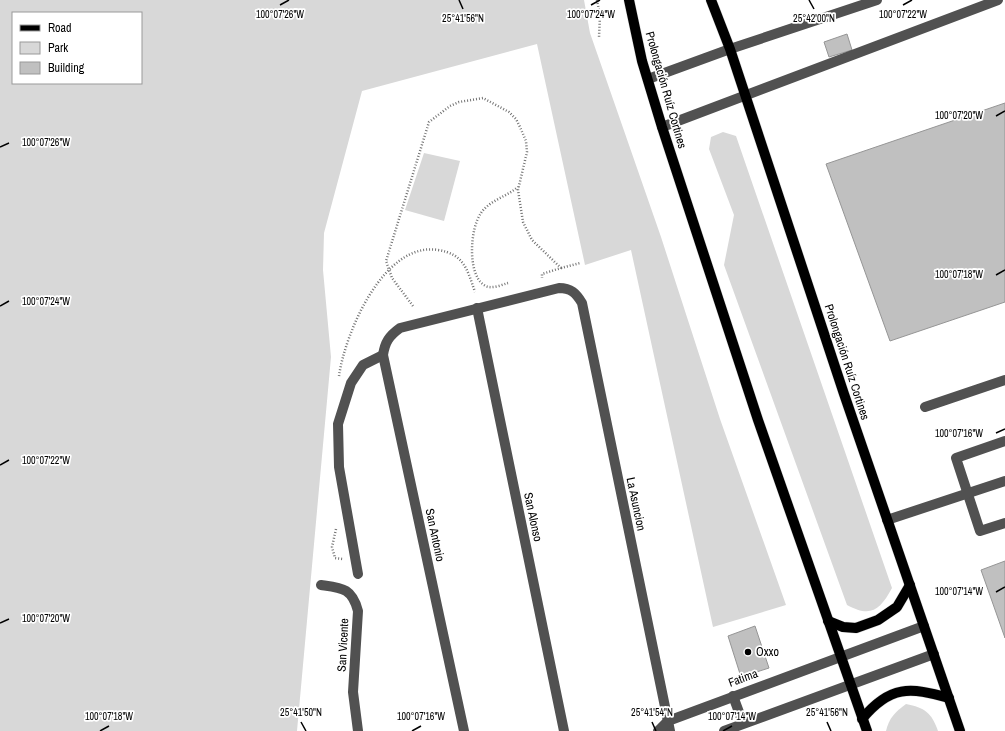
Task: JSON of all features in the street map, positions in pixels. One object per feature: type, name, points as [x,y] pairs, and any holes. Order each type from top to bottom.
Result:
[{"type":"main road","name":"Prolongación Ruíz Cortines","points":[[629,0],[648,80],[662,128],[758,420],[867,731]]},
{"type":"main road","name":"Prolongación Ruíz Cortines","points":[[711,0],[730,49],[887,520],[960,731]]},
{"type":"main road","points":[[828,621],[843,627],[856,628],[878,620],[897,607],[910,585]]},
{"type":"main road","points":[[862,719],[874,705],[891,695],[904,691],[920,690],[949,698]]},
{"type":"street","points":[[648,80],[730,49],[877,0]]},
{"type":"street","points":[[662,128],[998,0]]},
{"type":"street","name":"La Asuncion","points":[[545,291],[568,288],[576,293],[582,303],[670,731]]},
{"type":"street","points":[[477,308],[545,291]]},
{"type":"street","name":"San Antonio","points":[[464,731],[383,355],[384,344],[390,335],[400,328],[477,308]]},
{"type":"street","name":"San Alonso","points":[[477,308],[564,731]]},
{"type":"street","points":[[358,574],[339,467],[338,424],[351,383],[363,365],[383,355]]},
{"type":"street","points":[[925,407],[1005,380]]},
{"type":"street","points":[[1005,442],[956,458],[980,531],[1005,523]]},
{"type":"street","points":[[887,520],[1005,481]]},
{"type":"street","name":"San Vicente","points":[[321,585],[341,588],[349,592],[355,600],[358,611],[354,705],[358,731]]},
{"type":"street","name":"Fatima","points":[[658,731],[668,721],[924,626]]},
{"type":"street","points":[[724,731],[934,654]]},
{"type":"street","points":[[733,696],[743,723]]},
{"type":"path","points":[[597,0],[600,16],[599,37]]},
{"type":"path","points":[[413,306],[392,278],[386,261],[429,122],[450,106],[472,98],[483,98],[509,112],[516,119],[526,141],[527,152],[525,167],[518,187],[523,222],[527,231],[539,247],[561,268]]},
{"type":"path","points":[[508,283],[491,288],[484,286],[479,280],[474,264],[473,237],[475,224],[481,213],[497,199],[510,194],[518,187]]},
{"type":"path","points":[[545,291],[542,274],[580,263]]},
{"type":"green space","points":[[0,0],[584,0],[590,33],[661,237],[720,419],[786,605],[713,627],[631,250],[585,265],[537,44],[362,91],[324,233],[323,270],[331,357],[297,731],[0,731]]},
{"type":"green space","points":[[723,132],[736,136],[892,588],[888,596],[874,610],[862,611],[847,605],[724,265],[734,215],[709,149],[711,137]]},
{"type":"green space","points":[[424,153],[460,161],[444,221],[405,210]]},
{"type":"green space","points":[[906,704],[923,709],[933,719],[938,731],[886,731],[893,716]]},
{"type":"building","points":[[847,34],[852,50],[829,57],[824,42]]},
{"type":"building","points":[[1005,103],[1005,302],[890,341],[826,164]]},
{"type":"building","points":[[1005,561],[1005,638],[981,570]]},
{"type":"building","name":"Oxxo","points":[[755,626],[769,668],[741,677],[728,636]]},
{"type":"place","name":"Oxxo","points":[[748,652]]}]
